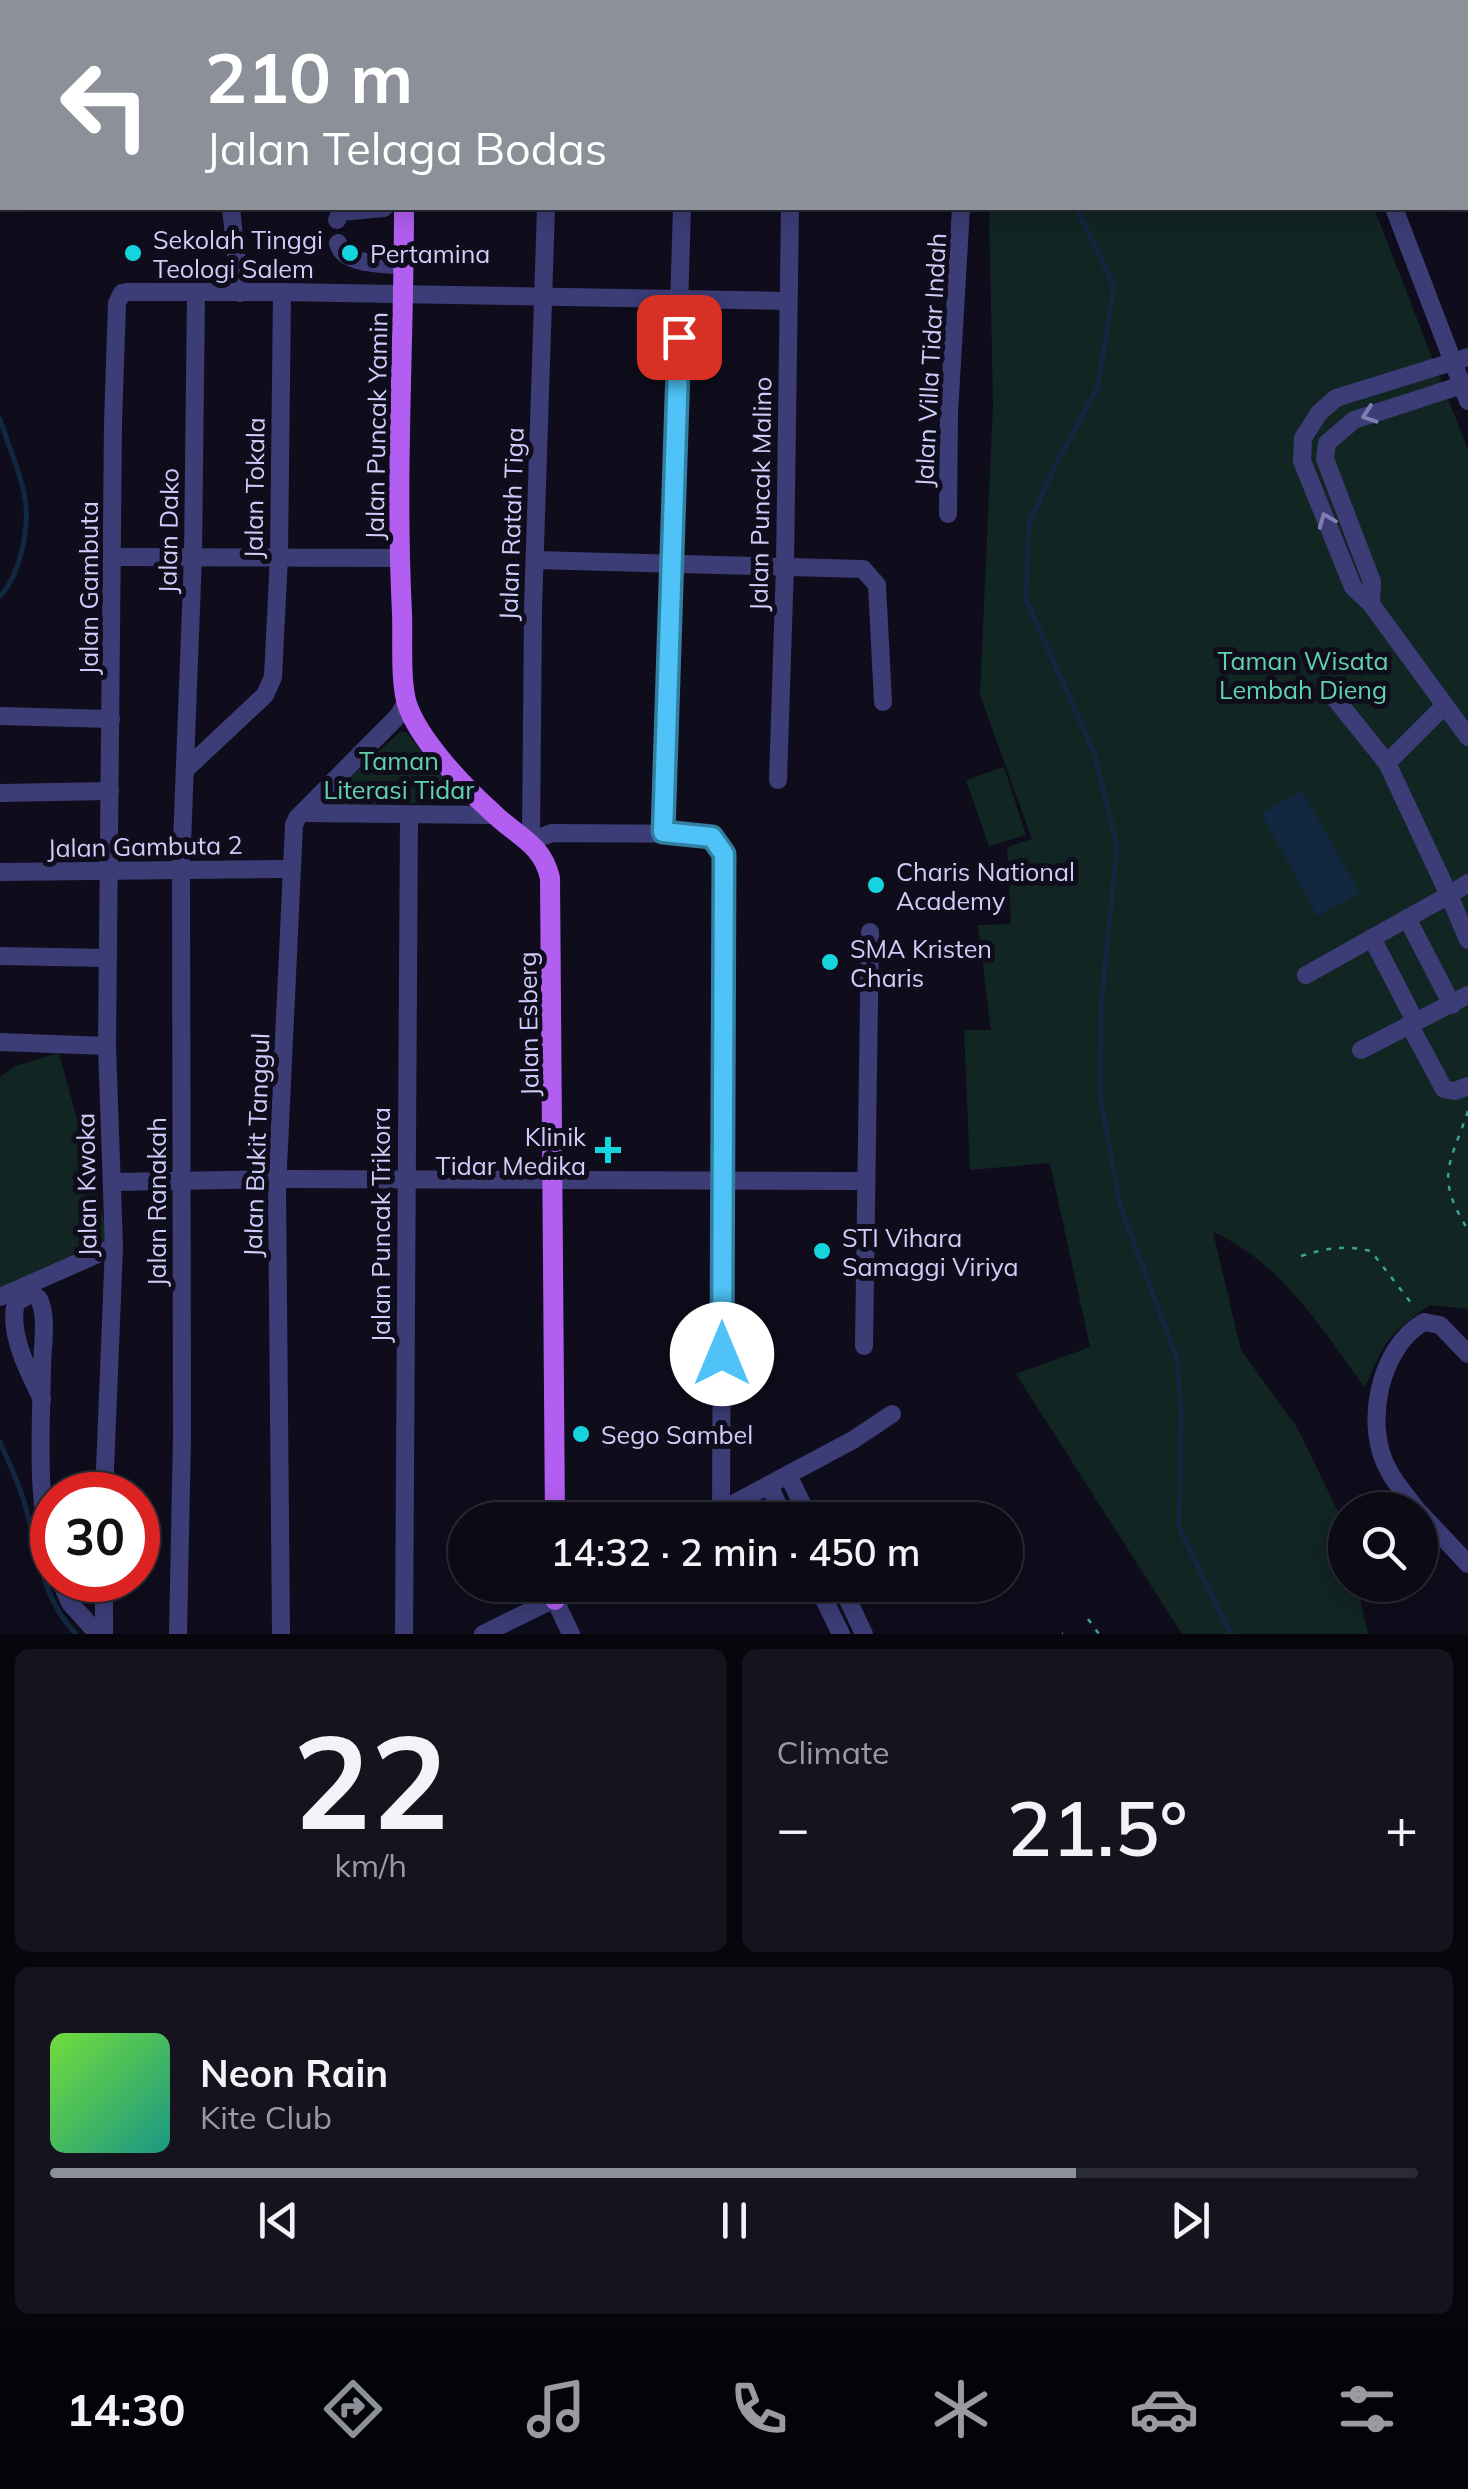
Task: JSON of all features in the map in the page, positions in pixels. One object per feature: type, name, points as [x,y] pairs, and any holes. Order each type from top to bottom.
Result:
[{"type":"main road","points":[[404,210],[404,294]]},
{"type":"main road","name":"Jalan Puncak Yamin","points":[[404,294],[399,558],[406,703]]},
{"type":"main road","points":[[406,703],[440,756],[494,815],[531,842]]},
{"type":"main road","name":"Jalan Esberg","points":[[531,842],[546,861],[550,878],[555,1502]]},
{"type":"street","points":[[231,210],[240,293]]},
{"type":"street","points":[[337,220],[341,212],[362,210]]},
{"type":"street","name":"Jalan Ratah Tiga","points":[[531,842],[546,210]]},
{"type":"street","points":[[663,832],[682,210]]},
{"type":"street","name":"Jalan Puncak Malino","points":[[778,780],[790,210]]},
{"type":"street","name":"Jalan Villa Tidar Indah","points":[[948,514],[949,413],[962,210]]},
{"type":"street","points":[[1371,604],[1372,582],[1326,459],[1327,443],[1354,420],[1466,389],[1461,360],[1395,210]]},
{"type":"street","points":[[338,243],[347,258],[404,266]]},
{"type":"street","name":"Jalan Gambuta","points":[[110,873],[117,303],[128,292],[196,292]]},
{"type":"street","points":[[196,292],[404,294]]},
{"type":"street","name":"Jalan Dako","points":[[185,770],[193,556],[196,292]]},
{"type":"street","name":"Jalan Tokala","points":[[185,770],[270,687],[279,556],[282,292]]},
{"type":"street","name":"Jalan Puncak Yamin","points":[[404,294],[787,301]]},
{"type":"street","points":[[1461,360],[1336,398],[1319,413],[1303,438],[1302,461],[1353,587],[1371,604],[1468,737]]},
{"type":"street","points":[[1303,438],[1327,443]]},
{"type":"street","points":[[114,557],[399,558]]},
{"type":"street","points":[[535,560],[857,567],[874,580],[883,702]]},
{"type":"street","points":[[1334,697],[1386,763],[1468,940]]},
{"type":"street","points":[[303,813],[385,730],[406,703]]},
{"type":"street","points":[[1386,763],[1444,706]]},
{"type":"street","points":[[0,716],[112,719]]},
{"type":"street","name":"Jalan Ranakah","points":[[178,1634],[185,770]]},
{"type":"street","points":[[0,794],[110,791]]},
{"type":"street","points":[[303,813],[494,815]]},
{"type":"street","name":"Jalan Bukit Tanggul","points":[[282,1634],[278,1179],[290,870],[294,826],[303,813]]},
{"type":"street","name":"Jalan Puncak Trikora","points":[[404,1634],[409,816]]},
{"type":"street","points":[[531,842],[552,833],[663,832],[712,837],[724,854],[721,1502]]},
{"type":"street","name":"Jalan Gambuta 2","points":[[0,872],[290,870]]},
{"type":"street","name":"Jalan Kwoka","points":[[105,1472],[114,1247],[107,1046],[110,873]]},
{"type":"street","points":[[1306,976],[1468,883]]},
{"type":"street","points":[[1361,1050],[1460,1000],[1407,918]]},
{"type":"street","points":[[864,1346],[870,932]]},
{"type":"street","points":[[1372,938],[1444,1088],[1456,1092],[1468,1086]]},
{"type":"street","points":[[0,956],[108,958]]},
{"type":"street","points":[[0,1042],[107,1046]]},
{"type":"street","points":[[112,1182],[866,1181]]},
{"type":"street","points":[[0,1297],[114,1247]]},
{"type":"street","points":[[42,1400],[22,1356],[13,1315],[16,1302],[31,1294],[37,1296],[42,1306],[42,1400],[42,1472]]},
{"type":"street","points":[[1404,1492],[1387,1469],[1378,1432],[1377,1411],[1384,1374],[1402,1340],[1424,1322],[1440,1325],[1468,1354]]},
{"type":"street","points":[[737,1502],[892,1414]]},
{"type":"street","points":[[788,1475],[801,1502]]},
{"type":"street","points":[[768,1486],[776,1502]]},
{"type":"street","points":[[1438,1533],[1468,1564]]},
{"type":"street","points":[[70,1602],[101,1634]]},
{"type":"street","points":[[101,1634],[103,1602]]},
{"type":"street","points":[[483,1634],[539,1602]]},
{"type":"street","points":[[560,1602],[572,1634]]},
{"type":"street","points":[[826,1602],[841,1633],[862,1629],[849,1602]]},
{"type":"path","points":[[1468,1110],[1446,1176],[1450,1202],[1468,1230]]},
{"type":"path","points":[[1301,1256],[1330,1247],[1371,1251],[1424,1322]]},
{"type":"path","points":[[1088,1619],[1099,1634]]},
{"type":"green space","name":"Taman Wisata Lembah Dieng","points":[[989,210],[1375,210],[1468,450],[1468,1309],[1430,1305],[1416,1315],[1389,1340],[1365,1388],[1317,1321],[1280,1279],[1237,1245],[1213,1232],[1241,1350],[1298,1429],[1329,1492],[1328,1602],[1361,1602],[1368,1634],[1182,1634],[1016,1374],[1090,1347],[1050,1163],[970,1170],[964,1030],[991,1030],[978,925],[1011,924],[1007,847],[1032,839],[980,695],[993,405]]},
{"type":"green space","name":"Taman Literasi Tidar","points":[[400,732],[406,732],[458,796],[457,802],[327,806],[326,799]]},
{"type":"green space","points":[[1004,767],[1026,835],[989,846],[966,780]]},
{"type":"green space","points":[[59,1053],[110,1242],[0,1291],[0,1077],[15,1066]]},
{"type":"water","points":[[1302,791],[1360,893],[1317,916],[1261,813]]},
{"type":"waterway","points":[[1077,210],[1114,285],[1098,387],[1029,523],[1026,600],[1094,752],[1117,846],[1101,1007],[1100,1095],[1120,1205],[1177,1359],[1181,1411],[1179,1527],[1231,1634]]},
{"type":"waterway","points":[[0,419],[26,505],[18,565],[0,596]]},
{"type":"waterway","points":[[0,1442],[22,1494],[47,1588],[76,1634]]},
{"type":"place","name":"Sekolah Tinggi Teologi Salem","points":[[133,253]]},
{"type":"place","name":"Pertamina","points":[[350,253]]},
{"type":"place","name":"Charis National Academy","points":[[876,885]]},
{"type":"place","name":"SMA Kristen Charis","points":[[830,962]]},
{"type":"place","name":"Klinik Tidar Medika","points":[[608,1150]]},
{"type":"place","name":"STI Vihara Samaggi Viriya","points":[[822,1251]]},
{"type":"place","name":"Sego Sambel","points":[[581,1434]]},
{"type":"route","points":[[679,337],[663,832],[712,837],[724,854],[722,1354]]}]
